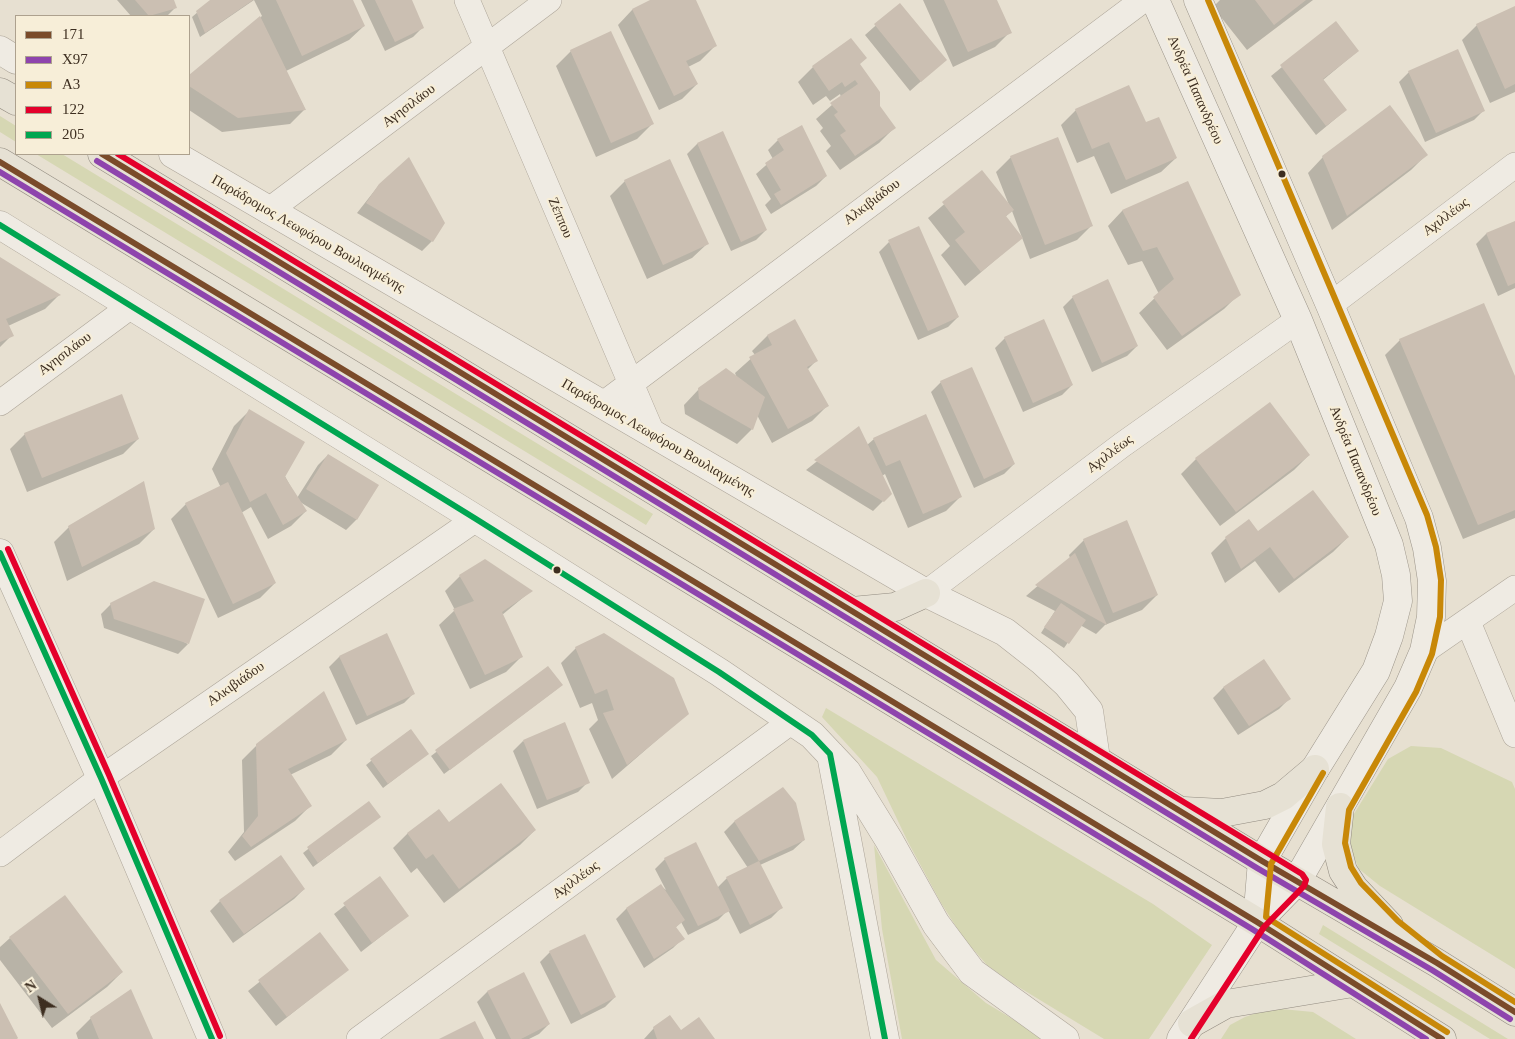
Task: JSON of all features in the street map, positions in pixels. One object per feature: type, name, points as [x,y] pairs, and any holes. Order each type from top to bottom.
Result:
[{"type":"main road","points":[[0,92],[15,101]]},
{"type":"main road","points":[[104,155],[1262,861],[1437,963],[1515,1012]]},
{"type":"main road","points":[[0,162],[1257,922],[1442,1039]]},
{"type":"main road","points":[[852,611],[895,607],[926,593]]},
{"type":"main road","points":[[1180,810],[1222,813],[1265,805],[1283,796],[1315,769]]},
{"type":"main road","points":[[1340,807],[1336,844],[1344,871],[1354,888],[1392,928],[1437,963]]},
{"type":"main road","points":[[1187,1031],[1226,1004],[1353,983]]},
{"type":"street","name":"Ζέππου","points":[[467,0],[653,435]]},
{"type":"street","name":"Αγησιλάου","points":[[268,211],[549,0]]},
{"type":"street","name":"Αλκιβιάδου","points":[[602,405],[1143,0]]},
{"type":"street","name":"Ανδρέα Παπανδρέου","points":[[1155,0],[1298,320],[1389,545],[1397,584],[1395,610],[1376,671],[1315,769],[1262,861],[1257,922]]},
{"type":"street","name":"Ανδρέα Παπανδρέου","points":[[1187,1031],[1257,922],[1297,882],[1408,688],[1424,651],[1431,617],[1432,581],[1427,548],[1419,518],[1198,0]]},
{"type":"street","points":[[0,50],[15,59]]},
{"type":"street","name":"Παράδρομος Λεωφόρου Βουλιαγμένης","points":[[175,155],[926,593],[1005,632],[1042,661],[1067,684],[1089,711],[1096,759]]},
{"type":"street","name":"Αχιλλέως","points":[[1330,306],[1515,165]]},
{"type":"street","points":[[0,225],[476,519],[812,735],[860,791],[936,924],[972,972],[1065,1039]]},
{"type":"street","name":"Αγησιλάου","points":[[0,403],[131,306]]},
{"type":"street","name":"Αχιλλέως","points":[[926,593],[1122,445],[1298,320]]},
{"type":"street","name":"Αλκιβιάδου","points":[[0,854],[101,778],[476,519]]},
{"type":"street","points":[[0,553],[101,778],[212,1039]]},
{"type":"street","points":[[1424,651],[1515,588]]},
{"type":"street","points":[[1468,622],[1515,734]]},
{"type":"street","name":"Αχιλλέως","points":[[360,1039],[792,721]]},
{"type":"street","points":[[830,754],[884,1038]]},
{"type":"green space","points":[[0,116],[15,125],[15,141],[0,132]]},
{"type":"green space","points":[[38,155],[64,155],[653,514],[646,525]]},
{"type":"green space","points":[[826,708],[1153,904],[1212,945],[1149,1039],[1104,1039],[1012,983],[987,965],[964,939],[941,903],[908,842],[877,777],[822,717]]},
{"type":"green space","points":[[1411,746],[1441,748],[1512,782],[1515,789],[1515,969],[1380,886],[1359,869],[1348,843],[1352,817],[1388,759]]},
{"type":"green space","points":[[874,845],[936,960],[986,1003],[1046,1039],[902,1039],[882,929]]},
{"type":"green space","points":[[1323,925],[1508,1039],[1490,1039],[1319,934]]},
{"type":"green space","points":[[1271,1008],[1313,1012],[1356,1039],[1221,1039],[1230,1025],[1245,1017]]},
{"type":"building","points":[[135,0],[174,0],[177,8],[148,15]]},
{"type":"building","points":[[210,0],[253,0],[205,33],[196,11]]},
{"type":"building","points":[[276,0],[353,0],[365,26],[302,56]]},
{"type":"building","points":[[375,0],[412,0],[424,28],[395,42]]},
{"type":"building","points":[[650,0],[696,0],[717,46],[686,61],[698,84],[674,96],[632,9]]},
{"type":"building","points":[[944,0],[997,0],[1012,33],[968,52]]},
{"type":"building","points":[[1255,0],[1306,0],[1274,25]]},
{"type":"building","points":[[900,3],[947,60],[921,82],[874,24]]},
{"type":"building","points":[[1515,6],[1515,84],[1505,89],[1476,24]]},
{"type":"building","points":[[260,16],[306,110],[238,118],[190,87],[190,74]]},
{"type":"building","points":[[1336,21],[1359,51],[1323,79],[1347,110],[1326,126],[1280,65]]},
{"type":"building","points":[[611,31],[654,124],[611,143],[570,50]]},
{"type":"building","points":[[851,38],[867,58],[860,64],[880,92],[880,106],[896,128],[855,156],[840,135],[846,131],[834,115],[838,112],[830,103],[858,84],[855,80],[845,87],[842,82],[829,91],[812,66]]},
{"type":"building","points":[[1458,49],[1485,111],[1436,133],[1408,71]]},
{"type":"building","points":[[1129,85],[1146,122],[1159,117],[1177,158],[1126,180],[1109,142],[1092,149],[1075,109]]},
{"type":"building","points":[[1390,105],[1428,155],[1347,216],[1322,156]]},
{"type":"building","points":[[802,125],[827,176],[781,205],[774,194],[781,190],[765,163],[784,150],[777,139]]},
{"type":"building","points":[[723,131],[767,230],[741,242],[697,143]]},
{"type":"building","points":[[1058,137],[1093,226],[1045,245],[1010,156]]},
{"type":"building","points":[[409,157],[445,223],[433,242],[366,203],[379,184]]},
{"type":"building","points":[[670,159],[709,244],[663,265],[624,180]]},
{"type":"building","points":[[982,170],[1014,210],[1006,216],[1023,238],[981,272],[955,240],[965,232],[942,202]]},
{"type":"building","points":[[1188,181],[1241,295],[1182,336],[1153,297],[1174,279],[1157,247],[1143,251],[1122,210]]},
{"type":"building","points":[[1515,221],[1515,283],[1508,286],[1486,233]]},
{"type":"building","points":[[919,226],[959,317],[928,331],[888,240]]},
{"type":"building","points":[[0,257],[61,295],[6,319],[14,336],[0,342]]},
{"type":"building","points":[[1108,279],[1138,346],[1102,363],[1072,296]]},
{"type":"building","points":[[1484,303],[1515,376],[1515,510],[1478,525],[1399,339]]},
{"type":"building","points":[[795,319],[818,361],[807,367],[829,406],[788,429],[749,357],[772,345],[767,335]]},
{"type":"building","points":[[1044,319],[1073,385],[1033,403],[1004,337]]},
{"type":"building","points":[[972,367],[1015,464],[984,479],[940,381]]},
{"type":"building","points":[[726,368],[765,397],[753,430],[699,399],[698,388]]},
{"type":"building","points":[[122,394],[139,439],[42,478],[24,433]]},
{"type":"building","points":[[1270,402],[1310,455],[1236,512],[1195,458]]},
{"type":"building","points":[[249,409],[305,442],[285,477],[307,511],[283,525],[266,493],[250,502],[226,453]]},
{"type":"building","points":[[926,414],[962,497],[923,514],[900,460],[886,466],[873,438]]},
{"type":"building","points":[[859,426],[892,494],[884,502],[814,460]]},
{"type":"building","points":[[328,454],[379,485],[357,520],[306,489]]},
{"type":"building","points":[[144,481],[155,529],[82,567],[68,526]]},
{"type":"building","points":[[228,482],[276,583],[233,604],[185,503]]},
{"type":"building","points":[[1313,490],[1349,537],[1294,579],[1270,547],[1241,569],[1225,537],[1249,519],[1258,531]]},
{"type":"building","points":[[1127,520],[1158,595],[1113,613],[1083,539]]},
{"type":"building","points":[[1075,553],[1107,625],[1035,585]]},
{"type":"building","points":[[485,559],[533,591],[502,612],[523,657],[485,675],[453,609],[474,601],[459,575]]},
{"type":"building","points":[[154,581],[205,599],[189,644],[114,619],[110,603]]},
{"type":"building","points":[[1061,603],[1086,620],[1069,644],[1044,627]]},
{"type":"building","points":[[387,633],[415,694],[367,716],[339,656]]},
{"type":"building","points":[[604,633],[674,678],[689,714],[627,765],[603,713],[614,710],[607,689],[595,694],[575,647]]},
{"type":"building","points":[[1264,659],[1291,699],[1249,726],[1223,687]]},
{"type":"building","points":[[548,666],[563,685],[450,770],[435,750]]},
{"type":"building","points":[[324,691],[347,740],[288,769],[312,806],[251,847],[242,836],[258,816],[256,744]]},
{"type":"building","points":[[565,722],[590,783],[547,800],[523,740]]},
{"type":"building","points":[[411,729],[429,754],[388,784],[370,759]]},
{"type":"building","points":[[501,783],[536,830],[459,889],[433,854],[426,859],[407,833],[439,809],[449,822]]},
{"type":"building","points":[[783,787],[796,803],[805,840],[759,861],[734,821]]},
{"type":"building","points":[[369,801],[381,817],[318,863],[307,847]]},
{"type":"building","points":[[696,842],[730,911],[698,926],[664,858]]},
{"type":"building","points":[[281,855],[305,889],[244,934],[219,900]]},
{"type":"building","points":[[759,861],[783,908],[750,925],[726,877]]},
{"type":"building","points":[[380,876],[409,916],[372,943],[343,903]]},
{"type":"building","points":[[661,884],[685,920],[676,927],[685,939],[654,959],[626,908]]},
{"type":"building","points":[[65,895],[123,972],[68,1014],[9,937]]},
{"type":"building","points":[[320,932],[349,970],[287,1017],[258,980]]},
{"type":"building","points":[[585,934],[616,997],[581,1015],[549,951]]},
{"type":"building","points":[[524,972],[550,1024],[521,1039],[511,1039],[487,991]]},
{"type":"building","points":[[131,989],[153,1039],[99,1039],[90,1017]]},
{"type":"building","points":[[0,1003],[18,1038],[17,1039],[0,1039]]},
{"type":"building","points":[[670,1015],[681,1030],[699,1017],[715,1039],[657,1039],[653,1027]]},
{"type":"building","points":[[475,1021],[484,1039],[439,1039]]},
{"type":"transit line","name":"Α3","points":[[1208,0],[1427,515],[1436,547],[1441,580],[1440,617],[1432,654],[1416,692],[1349,810],[1345,843],[1351,867],[1361,883],[1398,921],[1442,956],[1515,1002]]},
{"type":"transit line","name":"171","points":[[104,155],[1262,861],[1437,963],[1515,1012]]},
{"type":"transit line","name":"122","points":[[120,155],[1302,874],[1306,880],[1304,886],[1264,927],[1191,1039]]},
{"type":"transit line","name":"X97","points":[[97,161],[1257,868],[1432,970],[1510,1019]]},
{"type":"transit line","name":"171","points":[[0,162],[1257,922],[1442,1039]]},
{"type":"transit line","name":"X97","points":[[0,172],[1252,929],[1426,1039]]},
{"type":"transit line","name":"205","points":[[0,225],[476,519],[719,672],[812,735],[830,754],[885,1039]]},
{"type":"transit line","name":"122","points":[[8,549],[109,775],[220,1036]]},
{"type":"transit line","name":"205","points":[[0,553],[101,778],[212,1039]]},
{"type":"transit line","name":"Α3","points":[[1323,773],[1271,864],[1266,917],[1447,1032]]}]
